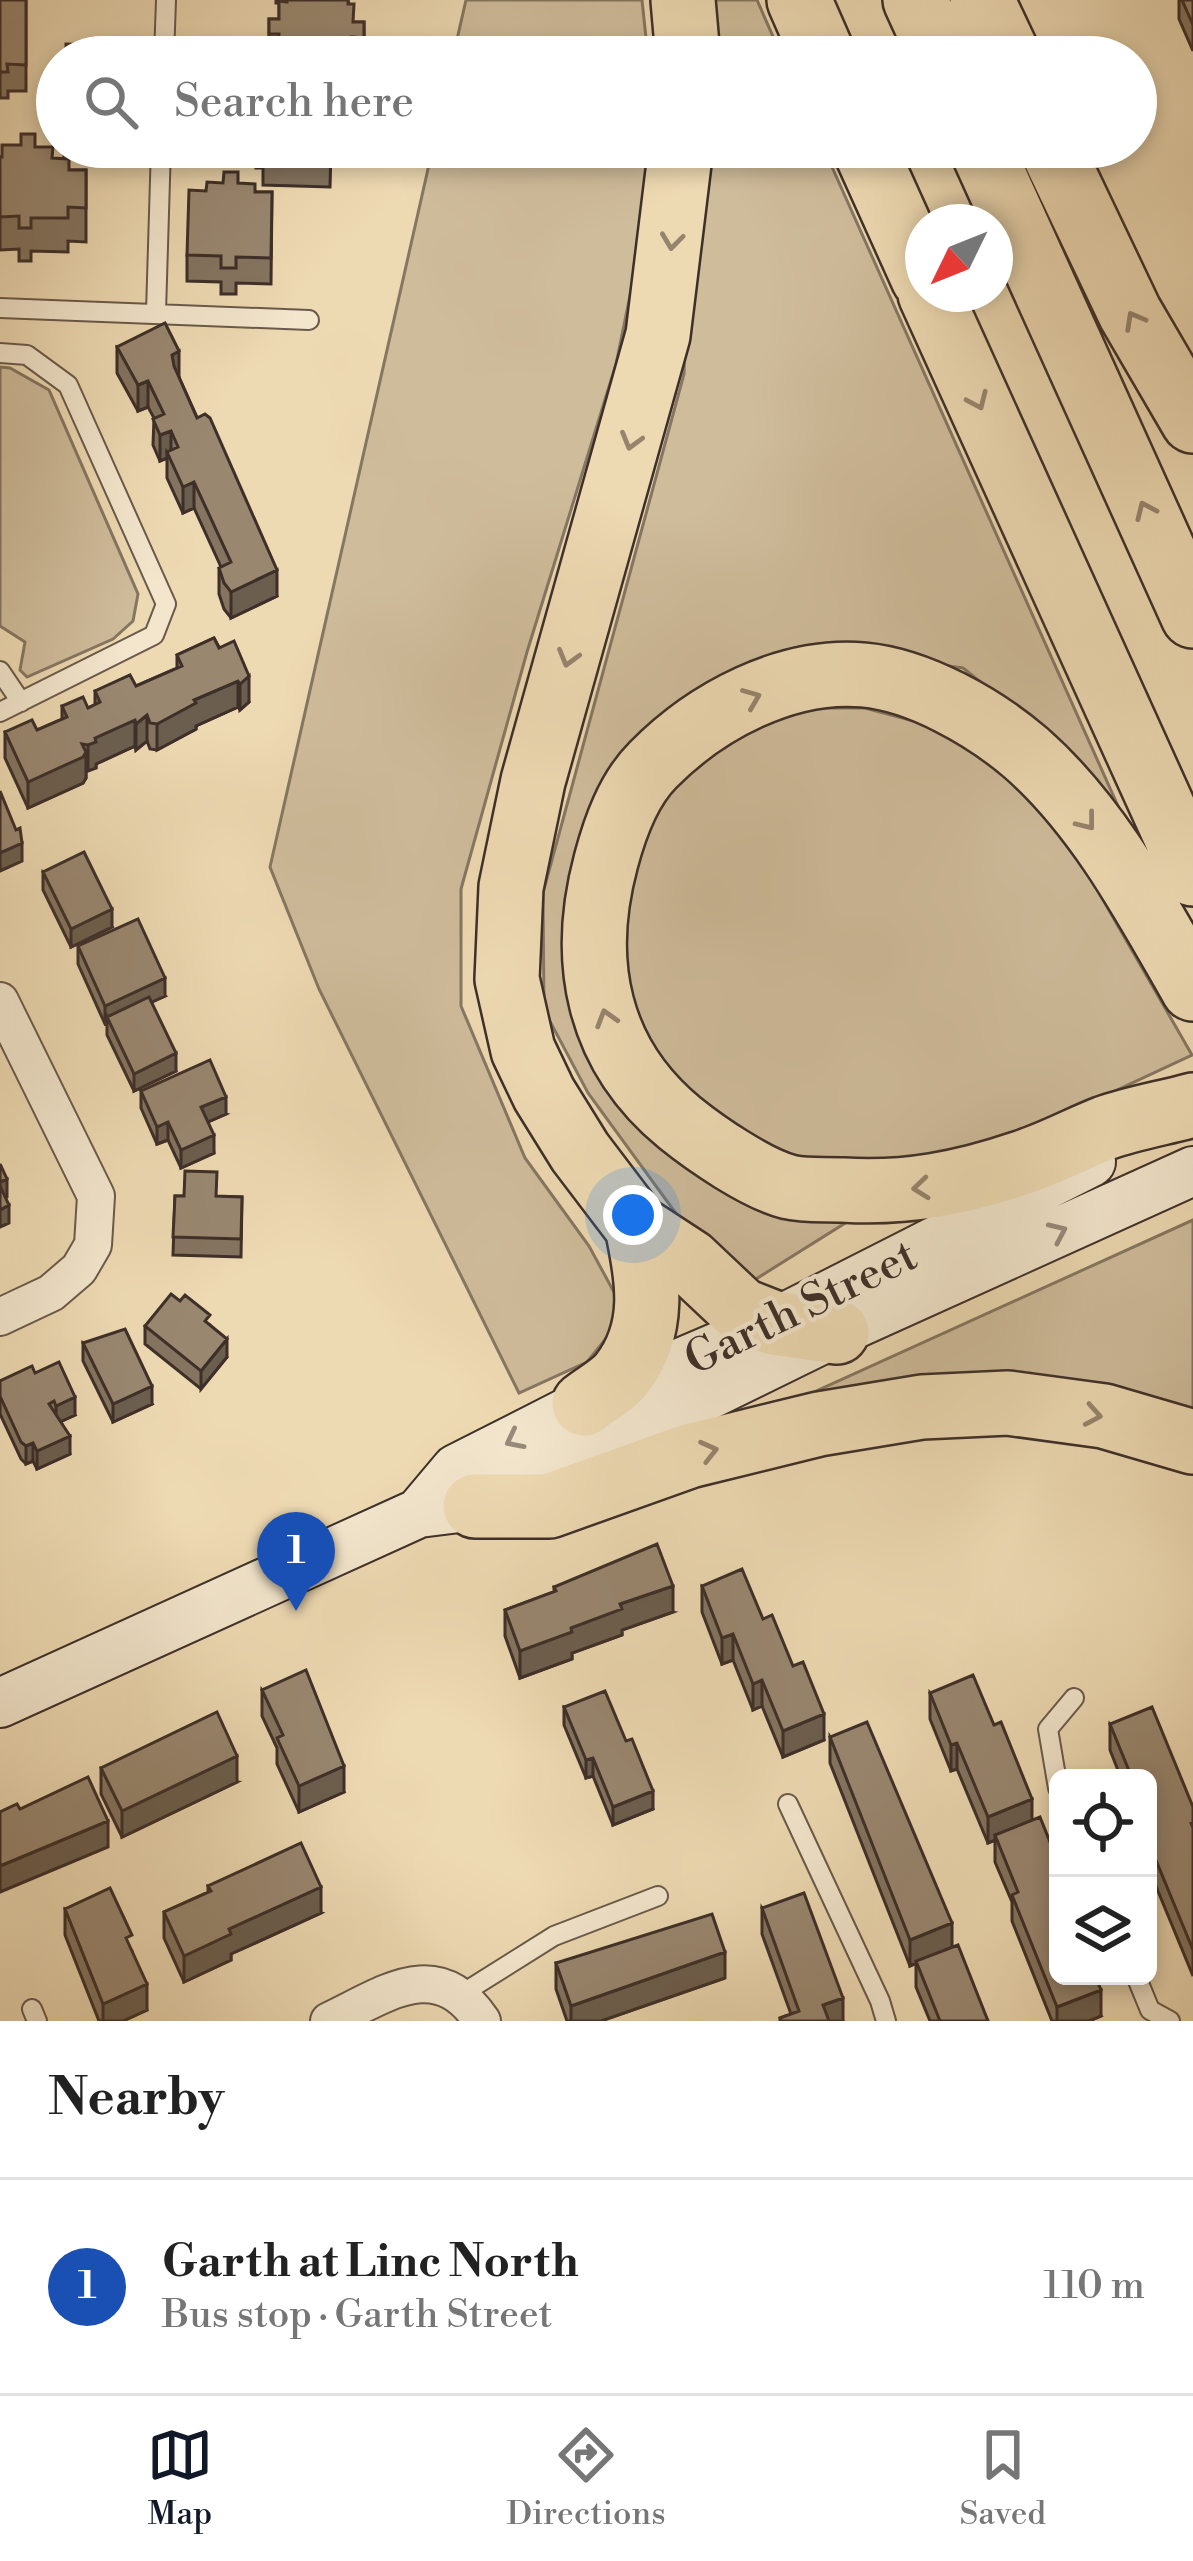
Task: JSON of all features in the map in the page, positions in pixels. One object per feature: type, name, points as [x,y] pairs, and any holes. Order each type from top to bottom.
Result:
[{"type":"highway","points":[[683,0],[686,36]]},
{"type":"highway","points":[[799,0],[815,36]]},
{"type":"highway","points":[[915,0],[931,36]]},
{"type":"highway","points":[[982,0],[999,36]]},
{"type":"highway","points":[[678,168],[658,335],[533,781],[511,886],[506,979],[523,1050],[544,1094],[580,1152],[637,1227],[689,1261],[741,1310],[774,1323],[837,1332]]},
{"type":"highway","points":[[874,168],[905,237]]},
{"type":"highway","points":[[990,168],[1193,616]]},
{"type":"highway","points":[[1062,168],[1130,313],[1193,422]]},
{"type":"highway","points":[[938,312],[1193,874]]},
{"type":"highway","points":[[1193,989],[1142,899],[1088,821],[1026,753],[948,699],[865,675],[800,679],[715,713],[651,767],[617,820],[594,907],[595,981],[613,1041],[662,1108],[710,1147],[788,1187],[878,1192],[938,1187],[1024,1163],[1107,1127],[1193,1108]]},
{"type":"highway","points":[[584,1404],[621,1375],[645,1327],[649,1280],[637,1227]]},
{"type":"highway","points":[[447,1509],[549,1506],[689,1456],[819,1424],[922,1407],[1008,1402],[1104,1416],[1193,1442]]},
{"type":"main road","name":"Garth Street","points":[[447,1509],[456,1469],[584,1404],[774,1323],[1193,1108]]},
{"type":"main road","name":"Garth Street","points":[[0,1703],[727,1389],[837,1332],[1193,1171]]},
{"type":"street","points":[[0,1001],[96,1196],[93,1245],[79,1268],[51,1293],[0,1317]]},
{"type":"street","points":[[329,2021],[405,1985],[443,1984],[471,2008]]},
{"type":"lane","points":[[165,36],[166,0]]},
{"type":"lane","points":[[156,312],[160,168]]},
{"type":"lane","points":[[0,308],[309,320]]},
{"type":"lane","points":[[0,353],[27,356],[68,385],[166,604],[154,635],[0,712]]},
{"type":"lane","points":[[0,671],[21,702]]},
{"type":"lane","points":[[1055,1769],[1048,1729],[1074,1698]]},
{"type":"lane","points":[[788,1804],[886,2021]]},
{"type":"lane","points":[[471,2008],[554,1936],[658,1896]]},
{"type":"lane","points":[[1140,1985],[1150,2010],[1171,2021]]},
{"type":"shaded area","points":[[466,0],[642,0],[646,36],[458,36]]},
{"type":"shaded area","points":[[694,0],[757,0],[773,36],[693,36]]},
{"type":"shaded area","points":[[428,168],[650,168],[649,203],[616,364],[527,652],[461,889],[461,1006],[525,1158],[589,1246],[615,1294],[617,1325],[587,1362],[519,1393],[319,989],[270,867]]},
{"type":"shaded area","points":[[689,168],[832,168],[1122,815],[1037,727],[963,668],[845,652],[692,695],[582,831],[565,931],[597,1069],[866,1210],[748,1284],[688,1230],[588,1093],[544,1010],[543,893],[684,374]]},
{"type":"shaded area","points":[[0,367],[49,390],[138,594],[133,621],[113,639],[27,677],[20,670],[25,642],[0,626]]},
{"type":"shaded area","points":[[795,708],[865,708],[951,731],[1027,792],[1087,872],[1192,1055],[1012,1139],[861,1173],[789,1166],[713,1129],[645,1051],[614,915],[642,825],[687,768],[745,730]]},
{"type":"shaded area","points":[[1193,1220],[1193,1431],[761,1416]]},
{"type":"building","points":[[0,0],[26,0],[26,65],[7,64],[8,72],[0,72]]},
{"type":"building","points":[[348,0],[354,4],[353,22],[364,22],[364,36],[269,34],[269,19],[279,19],[279,1]]},
{"type":"building","points":[[1182,0],[1193,0],[1193,25]]},
{"type":"building","points":[[21,134],[35,134],[36,168],[86,170],[86,208],[68,207],[68,218],[31,218],[31,228],[19,228],[19,216],[0,217],[2,145],[21,145]]},
{"type":"building","points":[[224,172],[238,172],[238,183],[255,184],[255,192],[272,192],[271,258],[236,257],[236,268],[221,268],[221,256],[187,255],[189,190],[206,191],[207,182],[223,183]]},
{"type":"building","points":[[165,323],[179,351],[172,355],[174,366],[197,418],[205,414],[210,418],[277,570],[231,592],[219,568],[231,562],[194,482],[183,487],[167,452],[178,447],[171,431],[160,435],[153,419],[164,414],[148,381],[138,385],[117,347]]},
{"type":"building","points":[[214,638],[219,648],[234,641],[249,676],[240,684],[194,700],[196,703],[157,724],[150,723],[147,715],[136,724],[135,720],[95,738],[96,742],[82,744],[83,757],[28,782],[5,732],[32,720],[37,730],[67,717],[62,706],[83,697],[88,708],[100,702],[95,691],[130,675],[136,686],[182,666],[177,655]]},
{"type":"building","points":[[0,791],[16,830],[20,828],[22,843],[0,853]]},
{"type":"building","points":[[84,852],[112,909],[71,929],[43,872]]},
{"type":"building","points":[[138,919],[165,978],[105,1006],[78,946]]},
{"type":"building","points":[[149,997],[176,1053],[134,1074],[107,1017]]},
{"type":"building","points":[[210,1060],[226,1097],[201,1107],[214,1135],[181,1150],[168,1122],[157,1127],[141,1091]]},
{"type":"building","points":[[185,1171],[217,1172],[216,1196],[242,1197],[241,1239],[173,1237],[175,1196],[184,1196]]},
{"type":"building","points":[[0,1186],[9,1205],[0,1210]]},
{"type":"building","points":[[171,1294],[180,1301],[185,1295],[210,1315],[205,1321],[227,1339],[201,1371],[145,1326]]},
{"type":"building","points":[[125,1329],[152,1386],[113,1404],[83,1343]]},
{"type":"building","points":[[59,1362],[75,1397],[56,1406],[54,1401],[49,1404],[70,1436],[37,1451],[33,1443],[21,1442],[0,1396],[0,1381],[32,1366],[35,1373]]},
{"type":"building","points":[[657,1544],[673,1586],[620,1604],[622,1609],[520,1651],[505,1610]]},
{"type":"building","points":[[742,1569],[763,1619],[772,1615],[793,1666],[803,1662],[824,1714],[783,1731],[762,1680],[753,1684],[733,1634],[722,1638],[702,1586]]},
{"type":"building","points":[[306,1670],[344,1766],[299,1786],[262,1690]]},
{"type":"building","points":[[973,1675],[994,1725],[1001,1722],[1032,1799],[988,1817],[930,1693]]},
{"type":"building","points":[[605,1691],[653,1791],[613,1807],[593,1758],[586,1760],[564,1707]]},
{"type":"building","points":[[1152,1707],[1193,1807],[1193,1950],[1157,1863],[1157,1769],[1128,1769],[1110,1724]]},
{"type":"building","points":[[217,1712],[237,1756],[122,1811],[101,1768]]},
{"type":"building","points":[[867,1722],[952,1923],[910,1940],[830,1737]]},
{"type":"building","points":[[88,1777],[108,1821],[0,1866],[0,1812],[17,1804],[20,1809]]},
{"type":"building","points":[[1040,1817],[1049,1840],[1049,1985],[1099,1985],[1101,1990],[1057,2007],[1012,1895],[1018,1892],[995,1835]]},
{"type":"building","points":[[301,1843],[321,1887],[229,1929],[231,1934],[184,1956],[164,1912]]},
{"type":"building","points":[[110,1888],[132,1935],[126,1938],[147,1984],[103,2004],[65,1909]]},
{"type":"building","points":[[804,1893],[843,1998],[823,2005],[829,2021],[780,2018],[799,2011],[762,1908]]},
{"type":"building","points":[[712,1914],[725,1952],[571,2006],[556,1963]]},
{"type":"building","points":[[958,1945],[988,2021],[940,2021],[916,1961]]},
{"type":"place","name":"Garth at Linc North","points":[[296,1611]]}]
